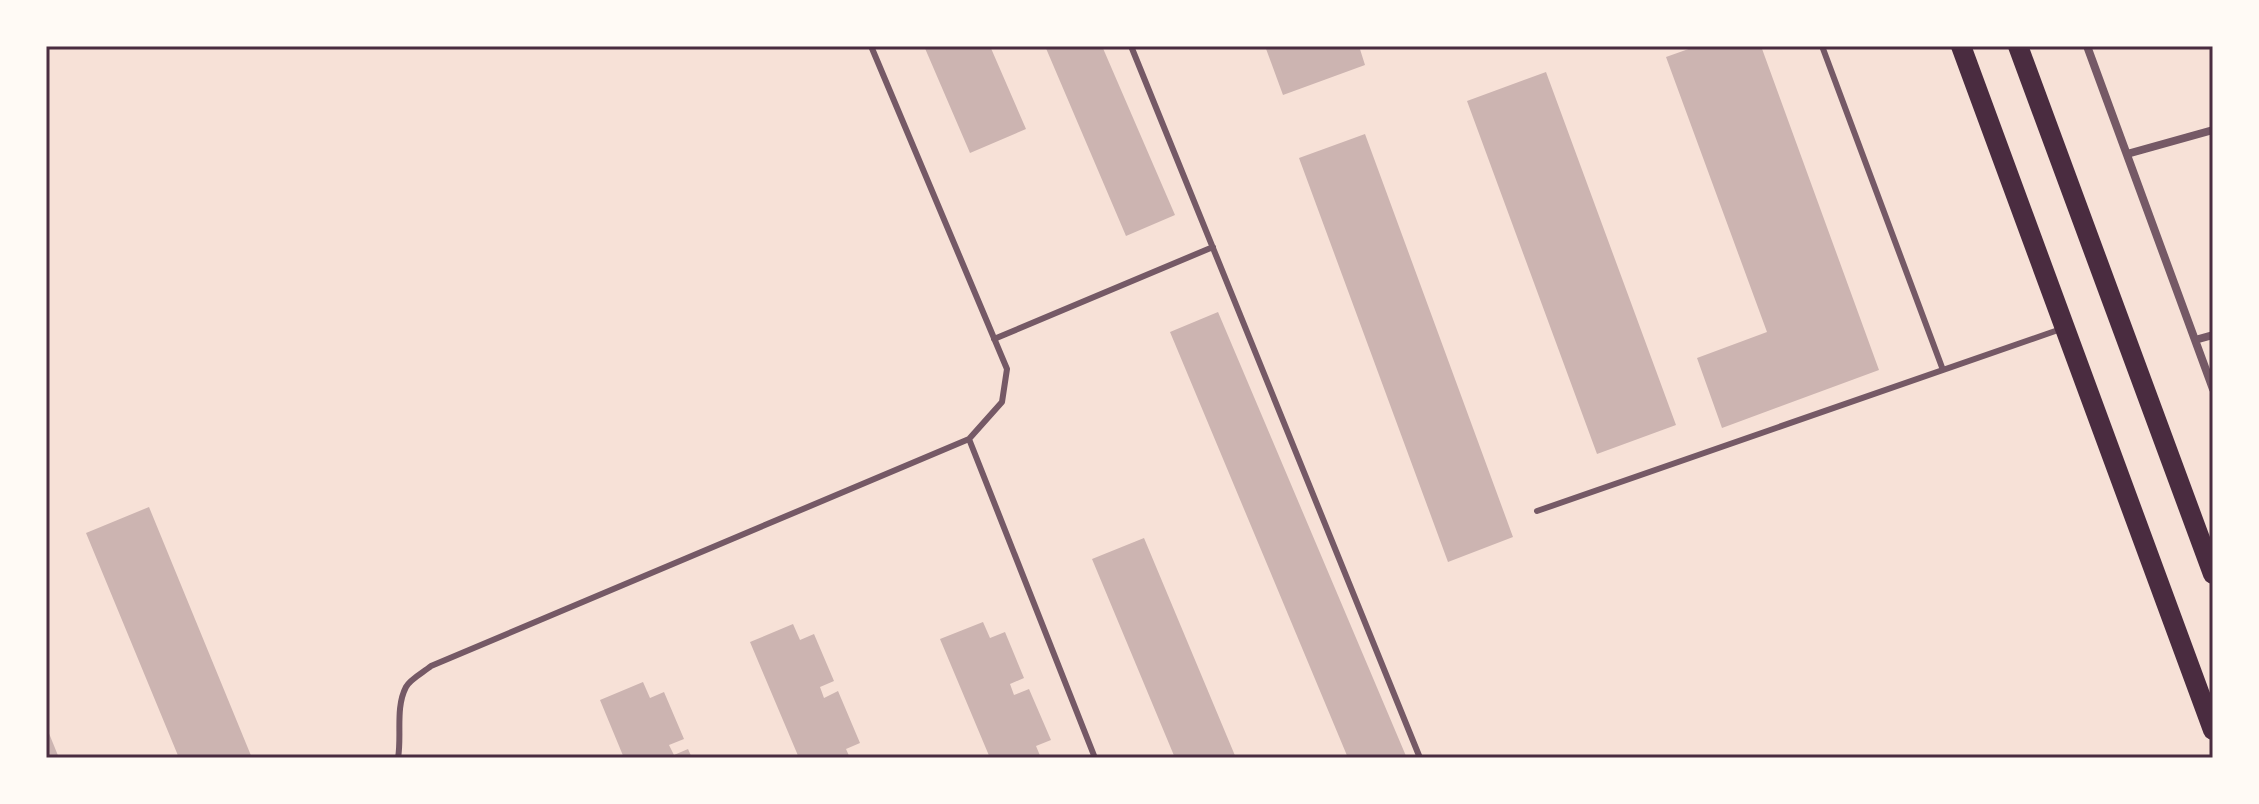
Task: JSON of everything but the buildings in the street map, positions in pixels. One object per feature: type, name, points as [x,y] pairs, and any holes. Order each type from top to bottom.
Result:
[{"type":"main road","points":[[1961,46],[2213,730]]},
{"type":"main road","points":[[2018,46],[2213,574]]},
{"type":"street","points":[[2087,46],[2213,389]]},
{"type":"street","points":[[2127,154],[2213,130]]},
{"type":"street","points":[[2195,340],[2213,335]]},
{"type":"lane","points":[[398,758],[400,712],[406,685],[431,666],[969,439],[1002,402],[1007,369],[871,46]]},
{"type":"lane","points":[[1131,46],[1420,758]]},
{"type":"lane","points":[[1822,46],[1943,370]]},
{"type":"lane","points":[[994,339],[1213,247]]},
{"type":"lane","points":[[1537,511],[2065,328]]},
{"type":"lane","points":[[969,439],[1095,758]]}]
